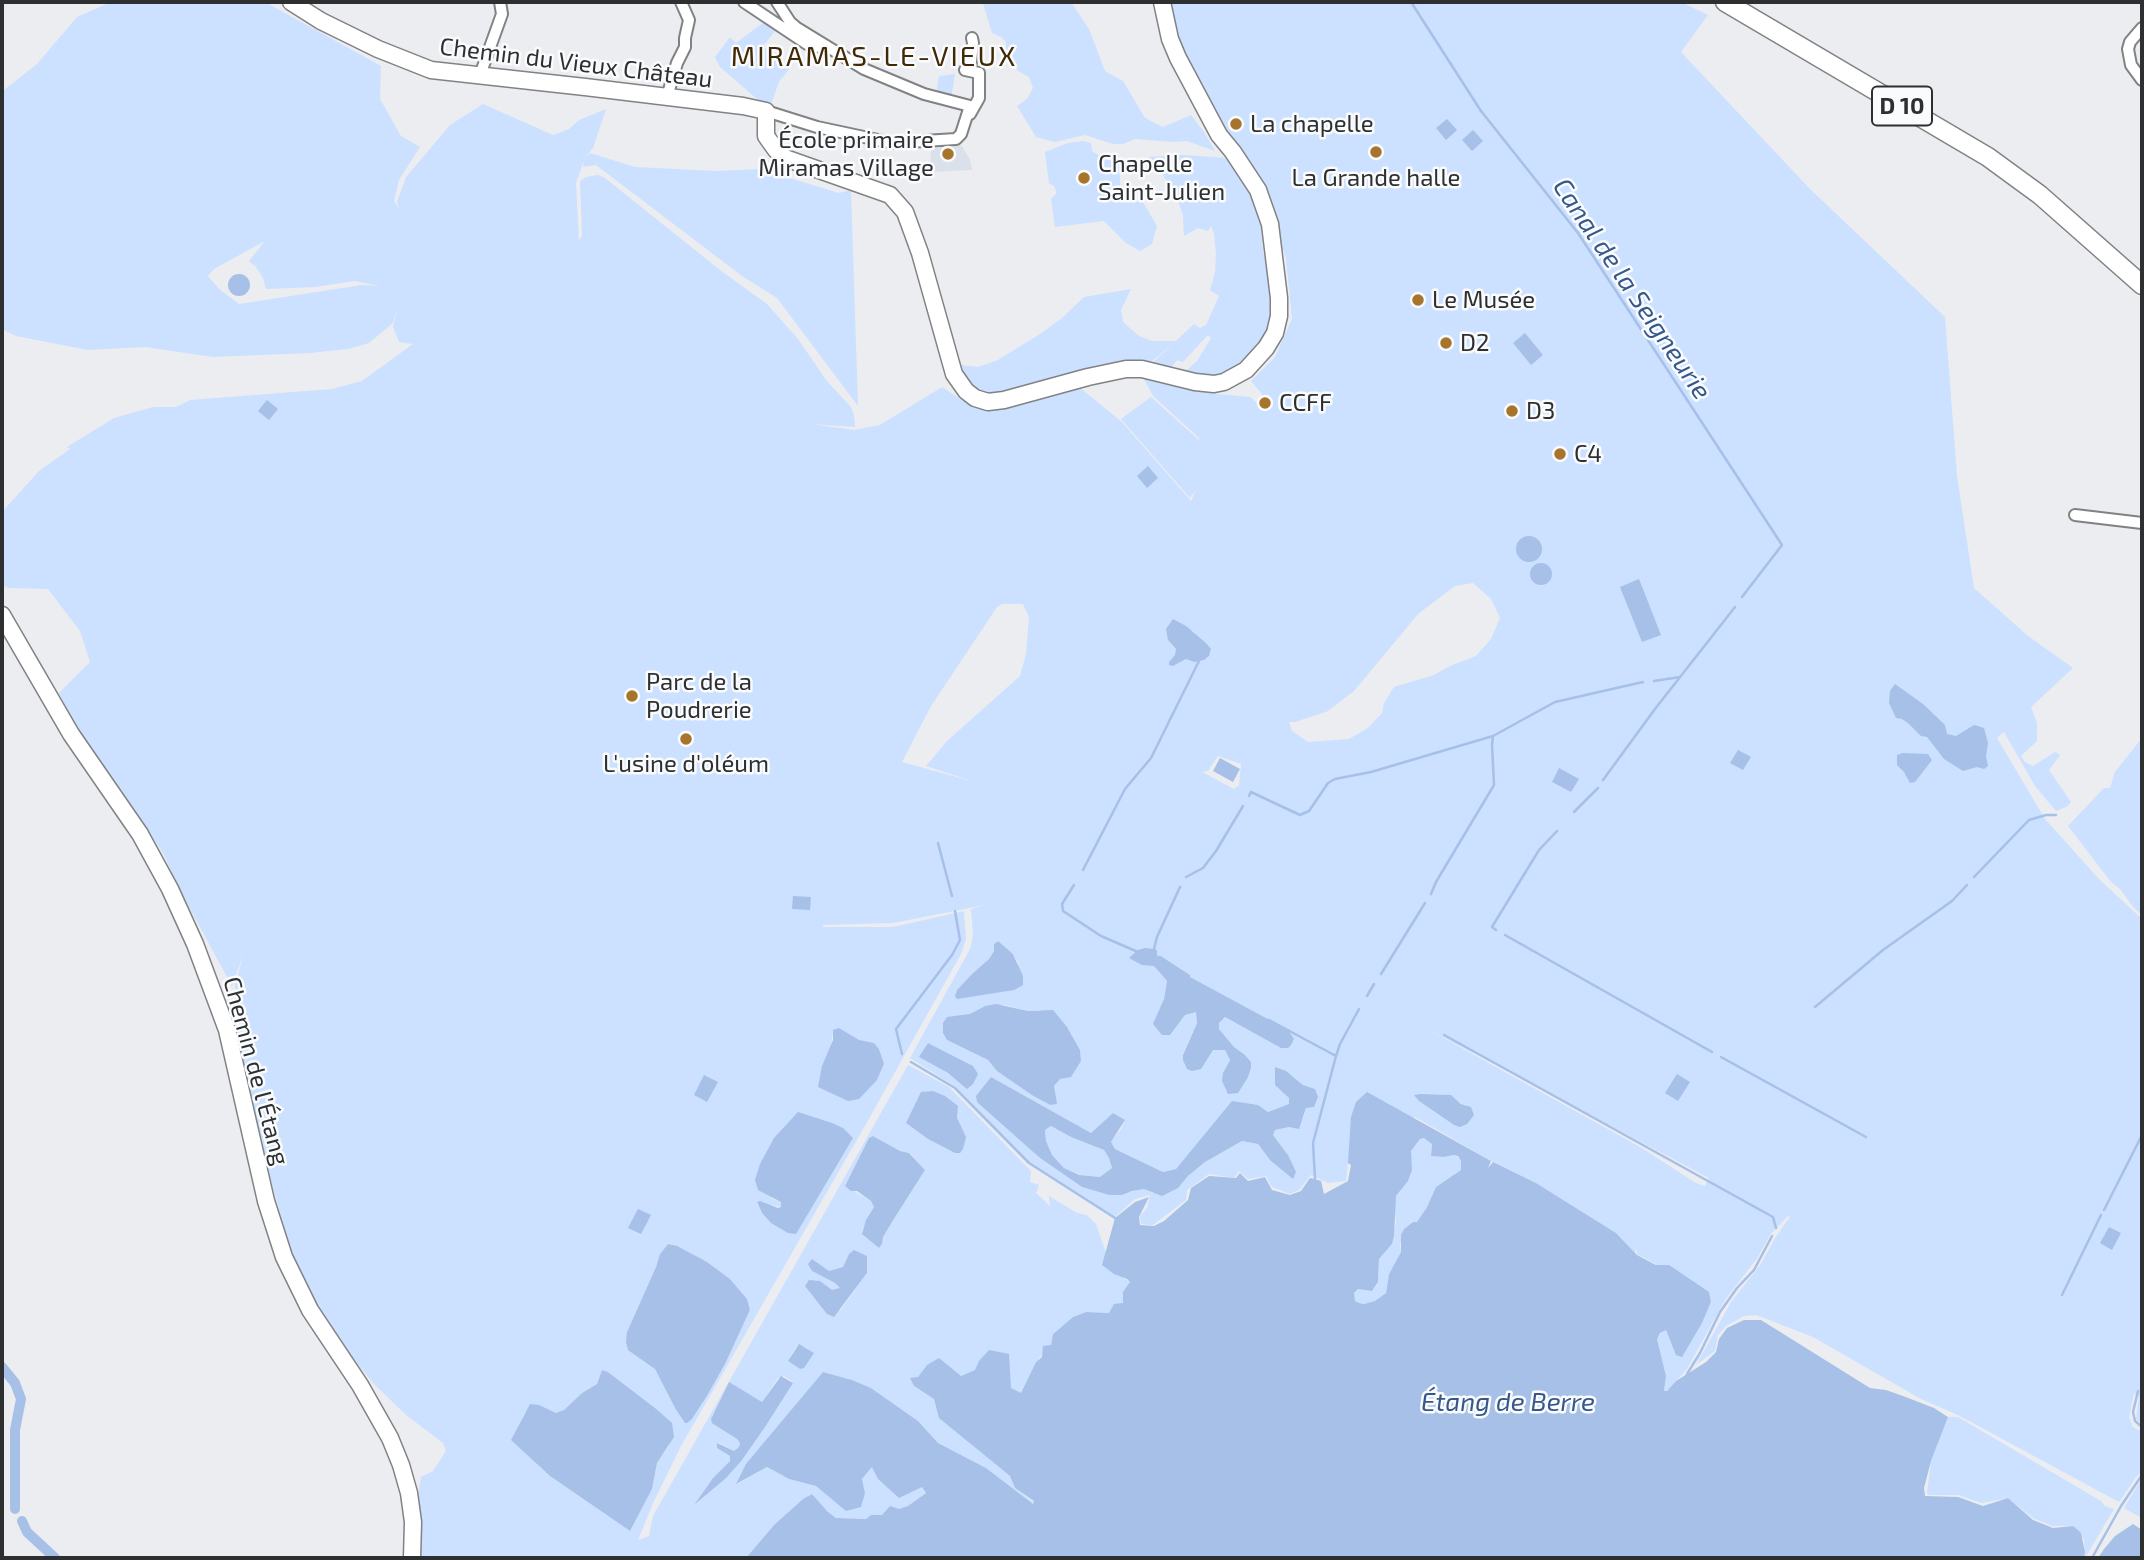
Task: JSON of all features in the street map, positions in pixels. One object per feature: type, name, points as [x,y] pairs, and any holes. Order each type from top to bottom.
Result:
[{"type":"main road","name":"D 10","points":[[1725,2],[1972,147],[2040,195],[2142,285]]},
{"type":"street","name":"Chemin du Vieux Château","points":[[291,2],[321,21],[377,49],[431,70],[743,106],[766,111]]},
{"type":"street","points":[[480,75],[502,14],[500,2]]},
{"type":"street","points":[[667,97],[677,63],[685,47],[689,20],[681,2]]},
{"type":"street","points":[[744,2],[807,44],[825,46]]},
{"type":"street","points":[[777,2],[797,28],[872,72],[924,94],[970,106],[961,134],[956,139],[892,143],[817,127],[766,111],[766,136],[785,158],[890,195],[905,212],[920,253],[954,374],[966,391],[975,398],[988,402],[1126,369],[1142,369],[1214,384],[1234,378],[1246,370],[1266,348],[1275,333],[1279,316],[1270,224],[1258,190],[1219,135],[1178,58],[1170,39],[1162,2]]},
{"type":"street","points":[[2142,27],[2130,42],[2128,50],[2131,65],[2142,80]]},
{"type":"street","points":[[965,123],[979,97],[971,71],[972,38]]},
{"type":"street","points":[[2075,515],[2142,523]]},
{"type":"street","name":"Chemin de l’Étang","points":[[2,615],[71,734],[140,834],[170,889],[195,944],[227,1030],[266,1201],[281,1248],[310,1310],[360,1385],[390,1438],[401,1465],[413,1522],[412,1558]]},
{"type":"shaded area","points":[[111,2],[265,2],[381,66],[380,99],[401,136],[420,147],[399,180],[394,201],[400,210],[397,202],[406,177],[450,125],[483,104],[553,135],[606,109],[593,148],[584,159],[590,153],[635,167],[717,171],[760,169],[839,193],[851,190],[858,406],[777,298],[742,276],[596,165],[583,167],[584,160],[576,183],[579,241],[582,235],[580,181],[598,175],[767,304],[798,339],[826,380],[851,407],[855,427],[810,424],[854,430],[880,425],[942,387],[973,407],[1000,409],[1079,387],[1122,422],[1191,501],[1196,490],[1190,498],[1121,419],[1151,397],[1200,441],[1153,396],[1143,373],[1218,394],[1250,397],[1258,404],[1262,394],[1251,381],[1275,357],[1292,319],[1286,258],[1259,184],[1219,128],[1181,60],[1169,2],[1681,2],[1708,15],[1681,52],[1810,189],[1945,317],[1957,476],[1974,588],[2028,636],[2073,668],[2031,707],[2037,723],[2037,741],[2021,756],[2033,766],[2055,752],[2060,755],[2049,770],[2071,802],[2066,807],[2056,811],[2035,786],[2004,732],[1997,738],[2045,819],[2099,879],[2142,919],[2142,1424],[2136,1419],[2139,1397],[2134,1393],[2129,1417],[2133,1427],[2142,1432],[2142,1471],[2119,1502],[1958,1415],[1921,1399],[1813,1337],[1756,1315],[1744,1316],[1726,1326],[1718,1335],[1715,1351],[1696,1365],[1731,1302],[1761,1264],[1790,1217],[1788,1216],[1770,1235],[1758,1257],[1725,1300],[1687,1369],[1664,1391],[1666,1376],[1657,1339],[1660,1333],[1666,1330],[1676,1354],[1702,1323],[1711,1302],[1709,1292],[1637,1254],[1636,1248],[1635,1253],[1616,1233],[1536,1183],[1493,1162],[1415,1117],[1348,1163],[1346,1181],[1328,1183],[1311,1175],[1299,1190],[1290,1194],[1272,1187],[1266,1176],[1248,1179],[1239,1171],[1234,1178],[1209,1174],[1187,1190],[1186,1200],[1153,1225],[1141,1224],[1140,1216],[1147,1208],[1150,1195],[1135,1199],[1115,1217],[1029,1162],[956,1087],[910,1058],[970,949],[973,935],[971,909],[985,905],[893,923],[823,925],[893,927],[964,911],[966,939],[961,954],[866,1124],[681,1446],[638,1540],[649,1536],[653,1516],[908,1065],[949,1087],[1031,1171],[1030,1182],[1039,1185],[1036,1193],[1050,1206],[1049,1196],[1077,1213],[1087,1215],[1096,1224],[1106,1253],[1102,1265],[1130,1282],[1124,1303],[1109,1313],[1086,1312],[1073,1317],[1053,1334],[1051,1345],[1036,1362],[1021,1393],[1011,1389],[979,1361],[976,1370],[961,1376],[927,1365],[914,1386],[934,1399],[940,1418],[1010,1476],[1015,1488],[1034,1502],[1032,1504],[986,1468],[938,1443],[918,1421],[871,1388],[823,1372],[737,1484],[767,1467],[789,1479],[816,1486],[846,1510],[865,1493],[862,1479],[873,1466],[922,1487],[926,1493],[908,1506],[882,1515],[871,1515],[867,1519],[836,1518],[812,1494],[774,1525],[746,1558],[421,1558],[421,1477],[433,1471],[446,1451],[443,1443],[406,1415],[374,1384],[326,1325],[297,1270],[273,1189],[236,1030],[240,1026],[235,985],[244,953],[232,986],[178,887],[164,855],[136,811],[99,764],[71,717],[59,693],[90,662],[80,631],[48,589],[9,588],[2,585],[2,512],[39,471],[70,449],[67,447],[114,418],[153,407],[176,407],[190,400],[332,389],[362,381],[413,344],[399,342],[393,327],[399,303],[393,323],[369,343],[348,349],[309,353],[213,357],[145,347],[88,350],[16,336],[2,329],[2,89],[37,64],[77,17]],"holes":[[[265,241],[249,261],[263,278],[266,289],[315,287],[355,281],[380,286],[362,285],[239,304],[219,289],[208,276],[214,269]],[[1473,583],[1491,599],[1500,618],[1491,639],[1476,656],[1434,675],[1394,687],[1384,703],[1382,713],[1368,728],[1349,739],[1308,742],[1292,731],[1289,722],[1328,711],[1354,691],[1418,614],[1455,586]],[[1002,604],[1023,604],[1029,617],[1026,654],[1020,676],[947,741],[926,766],[975,782],[902,762],[931,706],[997,607]],[[1192,631],[1206,643],[1211,652],[1194,662],[1186,659],[1173,666],[1169,662],[1176,655],[1176,649],[1168,640]],[[1218,756],[1241,764],[1239,785],[1234,789],[1202,772],[1208,771]],[[998,941],[1013,954],[1019,964],[957,990],[994,951],[994,944]],[[1154,966],[1190,977],[1287,1030],[1281,1048],[1225,1017],[1219,1023],[1219,1029],[1251,1062],[1248,1077],[1223,1073],[1230,1060],[1225,1050],[1213,1050],[1183,1060],[1197,1022],[1196,1012],[1185,1015],[1170,1035],[1164,999],[1167,981]],[[1005,1005],[1028,1011],[1040,1010],[1067,1027],[1080,1050],[1081,1060],[1071,1076],[1060,1079],[1054,1086],[1050,1105],[997,1071],[988,1060],[947,1040],[943,1033],[943,1023],[985,1006]],[[1424,1027],[1709,1178],[1705,1186],[1640,1147]],[[833,1031],[874,1043],[884,1065],[877,1080],[822,1066],[831,1047]],[[928,1043],[973,1066],[956,1078],[920,1057]],[[991,1077],[1091,1133],[1113,1113],[1125,1120],[1111,1142],[1115,1149],[1163,1172],[1176,1169],[1232,1102],[1258,1105],[1268,1112],[1289,1104],[1289,1098],[1275,1085],[1294,1077],[1303,1085],[1315,1089],[1304,1117],[1289,1127],[1275,1130],[1273,1135],[1288,1155],[1270,1160],[1258,1144],[1242,1141],[1205,1162],[1178,1187],[1153,1193],[1144,1189],[1122,1195],[1109,1195],[1082,1187],[1040,1158],[976,1096]],[[1421,1094],[1450,1095],[1467,1105],[1454,1125],[1419,1101]],[[958,1106],[957,1118],[963,1149],[959,1153],[928,1139],[906,1123]],[[873,1136],[900,1151],[910,1153],[925,1170],[883,1237],[879,1248],[862,1231],[874,1207],[871,1201],[845,1186],[869,1138]],[[853,1137],[771,1223],[757,1203],[782,1207],[781,1202],[771,1198]],[[668,1244],[707,1262],[730,1279],[747,1299],[750,1310],[726,1362],[692,1419],[675,1408],[655,1369],[627,1332],[660,1254]],[[849,1254],[867,1273],[840,1311],[832,1290],[841,1289],[812,1271],[812,1260],[829,1271],[843,1267]],[[803,1346],[808,1349],[805,1367],[800,1369],[788,1361],[796,1347]],[[602,1370],[655,1408],[669,1446],[657,1463],[652,1489],[630,1531],[550,1476],[512,1440],[524,1414],[549,1410],[557,1413],[582,1393],[597,1384]],[[784,1376],[793,1382],[742,1460],[694,1505],[713,1478],[730,1461],[730,1456],[717,1448],[719,1443],[734,1451],[740,1443],[718,1427],[712,1416],[729,1383],[762,1402],[778,1378]]]},
{"type":"shaded area","points":[[978,2],[1071,2],[1089,29],[1105,71],[1123,81],[1145,118],[1163,127],[1191,115],[1215,151],[1187,141],[1135,139],[1123,144],[1113,144],[1085,135],[1055,142],[1036,137],[1017,106],[1027,99],[1033,88],[1029,77],[1018,71],[1012,62],[1006,42],[992,33],[983,4]]},
{"type":"shaded area","points":[[764,22],[776,30],[763,46],[790,68],[779,82],[771,104],[757,99],[720,67],[715,57],[730,37],[736,43]]},
{"type":"shaded area","points":[[955,74],[951,99],[936,94],[939,76]]},
{"type":"shaded area","points":[[1068,143],[1091,143],[1092,151],[1105,159],[1119,162],[1121,199],[1143,202],[1157,226],[1152,244],[1140,251],[1126,243],[1104,221],[1055,227],[1051,199],[1056,190],[1049,183],[1045,152]]},
{"type":"shaded area","name":"École primaire Miramas Village","points":[[962,146],[972,170],[930,172],[931,148]]},
{"type":"shaded area","points":[[1184,155],[1228,158],[1252,196],[1260,219],[1276,321],[1249,360],[1213,381],[1176,373],[1188,369],[1197,361],[1211,338],[1208,335],[1183,362],[1177,360],[1169,370],[1150,365],[1194,324],[1200,328],[1206,325],[1219,296],[1210,290],[1216,254],[1211,226],[1208,231],[1198,228],[1184,236],[1183,215],[1175,193],[1147,157]]},
{"type":"shaded area","points":[[1131,289],[1121,310],[1123,322],[1139,336],[1152,341],[1176,341],[1146,366],[994,398],[978,395],[962,374],[961,365],[978,367],[998,360],[1062,318],[1084,297]]},
{"type":"shaded area","points":[[2142,738],[2142,915],[2111,882],[2068,826],[2104,788],[2110,788],[2115,772]]},
{"type":"shaded area","points":[[1051,1126],[1104,1150],[1112,1168],[1101,1177],[1079,1175],[1064,1168],[1052,1155],[1046,1141],[1045,1130]]},
{"type":"shaded area","points":[[1424,1138],[1432,1143],[1431,1156],[1458,1157],[1461,1170],[1436,1187],[1417,1222],[1404,1229],[1401,1252],[1389,1274],[1386,1293],[1375,1301],[1359,1303],[1355,1301],[1354,1293],[1358,1289],[1372,1291],[1378,1283],[1379,1259],[1392,1244],[1396,1196],[1400,1192],[1410,1162],[1411,1151],[1420,1139]]},
{"type":"shaded area","points":[[1948,1417],[1958,1417],[2114,1509],[2085,1558],[2084,1539],[2073,1526],[2052,1526],[2033,1518],[2008,1498],[1982,1503],[1958,1495],[1927,1493],[1931,1461]]},
{"type":"shaded area","points":[[2142,1478],[2142,1518],[2124,1508]]},
{"type":"water","points":[[1447,119],[1457,130],[1446,140],[1436,128]]},
{"type":"water","points":[[1473,130],[1483,141],[1472,151],[1462,140]]},
{"type":"water","points":[[239,274],[247,277],[250,285],[247,293],[239,296],[231,293],[228,285],[231,277]]},
{"type":"water","points":[[1525,333],[1543,355],[1531,365],[1513,343]]},
{"type":"water","points":[[267,400],[278,409],[269,420],[258,411]]},
{"type":"water","points":[[1148,466],[1158,478],[1147,488],[1137,476]]},
{"type":"water","points":[[1529,536],[1538,540],[1542,549],[1538,558],[1529,562],[1520,558],[1516,549],[1520,540]]},
{"type":"water","points":[[1537,563],[1545,563],[1552,570],[1552,578],[1545,585],[1537,585],[1530,578],[1530,570]]},
{"type":"water","points":[[1639,579],[1661,635],[1642,642],[1620,587]]},
{"type":"water","points":[[1173,619],[1206,643],[1211,649],[1209,656],[1204,660],[1194,662],[1186,659],[1173,666],[1169,665],[1176,649],[1168,640],[1166,629]]},
{"type":"water","points":[[1895,684],[1923,704],[1945,725],[1947,734],[1956,736],[1974,725],[1984,728],[1988,743],[1988,766],[1984,769],[1977,767],[1963,771],[1944,759],[1927,737],[1921,736],[1902,719],[1896,718],[1889,703],[1890,691]]},
{"type":"water","points":[[1738,750],[1751,757],[1743,770],[1730,763]]},
{"type":"water","points":[[1928,754],[1932,760],[1915,782],[1910,783],[1897,765],[1897,755]]},
{"type":"water","points":[[1220,758],[1240,769],[1233,782],[1213,771]]},
{"type":"water","points":[[1559,768],[1579,779],[1571,792],[1552,782]]},
{"type":"water","points":[[793,896],[811,897],[810,910],[792,909]]},
{"type":"water","points":[[998,941],[1013,954],[1023,976],[1023,985],[1014,990],[957,999],[957,990],[989,959],[994,951],[994,944]]},
{"type":"water","points":[[1145,948],[1154,949],[1158,956],[1190,977],[1288,1030],[1294,1039],[1291,1045],[1281,1048],[1225,1017],[1219,1023],[1219,1029],[1251,1062],[1248,1077],[1238,1093],[1228,1094],[1222,1081],[1230,1060],[1225,1050],[1213,1050],[1201,1069],[1187,1069],[1183,1055],[1197,1023],[1196,1012],[1185,1015],[1170,1035],[1162,1035],[1153,1024],[1164,999],[1167,981],[1154,966],[1142,965],[1129,958]]},
{"type":"water","points":[[996,1004],[1028,1011],[1053,1010],[1067,1027],[1080,1050],[1081,1061],[1071,1077],[1060,1079],[1054,1086],[1057,1104],[1050,1105],[1032,1095],[997,1071],[988,1060],[947,1040],[943,1033],[943,1023],[947,1017],[970,1014]]},
{"type":"water","points":[[839,1028],[859,1040],[874,1043],[884,1064],[877,1080],[859,1099],[848,1101],[818,1087],[822,1066],[833,1040],[833,1030]]},
{"type":"water","points":[[928,1043],[973,1066],[978,1074],[973,1084],[967,1089],[948,1073],[919,1057]]},
{"type":"water","points":[[1275,1067],[1286,1071],[1303,1085],[1315,1089],[1318,1097],[1314,1107],[1306,1108],[1299,1129],[1289,1127],[1275,1130],[1273,1135],[1288,1155],[1296,1172],[1293,1179],[1270,1160],[1258,1144],[1242,1141],[1205,1162],[1178,1188],[1162,1196],[1144,1189],[1122,1195],[1109,1195],[1082,1187],[1040,1158],[977,1102],[976,1096],[991,1077],[1091,1133],[1113,1113],[1125,1120],[1111,1142],[1115,1149],[1163,1172],[1176,1169],[1232,1101],[1258,1105],[1268,1112],[1289,1104],[1289,1098],[1275,1085]],"holes":[[[1051,1126],[1104,1150],[1112,1168],[1100,1177],[1079,1175],[1064,1168],[1052,1155],[1045,1130]]]},
{"type":"water","points":[[1677,1074],[1690,1082],[1678,1101],[1665,1093]]},
{"type":"water","points":[[704,1075],[718,1082],[707,1102],[694,1095]]},
{"type":"water","points":[[933,1091],[958,1106],[957,1118],[966,1137],[960,1153],[928,1139],[906,1123],[921,1092]]},
{"type":"water","name":"Étang de Berre","points":[[1367,1092],[1491,1161],[1488,1168],[1493,1162],[1536,1183],[1616,1233],[1637,1255],[1656,1265],[1669,1265],[1709,1292],[1711,1302],[1682,1357],[1676,1355],[1666,1330],[1660,1333],[1657,1339],[1666,1376],[1664,1391],[1716,1352],[1719,1339],[1727,1328],[1744,1320],[1761,1320],[1870,1388],[1903,1396],[1934,1408],[1948,1417],[1931,1461],[1924,1488],[1925,1496],[1958,1497],[1983,1506],[2008,1498],[2033,1520],[2053,1528],[2073,1526],[2081,1533],[2084,1558],[746,1558],[774,1525],[812,1494],[836,1518],[866,1519],[871,1515],[882,1515],[890,1506],[899,1509],[908,1506],[926,1493],[922,1487],[899,1498],[878,1479],[872,1467],[862,1479],[865,1493],[861,1507],[846,1511],[816,1486],[789,1479],[767,1467],[736,1484],[746,1464],[823,1372],[871,1388],[918,1421],[938,1443],[986,1468],[1033,1504],[1034,1501],[1015,1488],[1010,1476],[939,1418],[934,1399],[914,1386],[910,1378],[918,1377],[927,1365],[939,1358],[961,1376],[975,1370],[989,1350],[1009,1354],[1011,1388],[1021,1393],[1036,1362],[1042,1357],[1043,1346],[1051,1345],[1053,1334],[1073,1317],[1086,1312],[1109,1313],[1114,1304],[1123,1303],[1123,1292],[1130,1282],[1102,1265],[1115,1218],[1135,1202],[1149,1197],[1139,1217],[1140,1225],[1154,1226],[1164,1221],[1188,1200],[1191,1188],[1209,1176],[1236,1178],[1240,1173],[1248,1181],[1265,1177],[1272,1190],[1290,1195],[1301,1191],[1310,1178],[1321,1181],[1324,1194],[1348,1181],[1351,1165],[1348,1163],[1351,1117],[1356,1102]],"holes":[[[1424,1138],[1432,1144],[1431,1156],[1458,1156],[1461,1170],[1436,1187],[1417,1222],[1404,1229],[1401,1235],[1401,1252],[1389,1274],[1386,1293],[1375,1301],[1359,1303],[1355,1301],[1354,1293],[1358,1289],[1372,1291],[1378,1282],[1379,1259],[1392,1244],[1396,1196],[1408,1181],[1412,1170],[1411,1151],[1420,1139]]]},
{"type":"water","points":[[1414,1095],[1451,1095],[1461,1104],[1471,1107],[1474,1115],[1467,1124],[1460,1127],[1454,1125]]},
{"type":"water","points":[[798,1112],[843,1128],[853,1138],[796,1234],[788,1233],[771,1223],[762,1213],[757,1202],[778,1208],[781,1207],[781,1202],[758,1190],[755,1180],[774,1138]]},
{"type":"water","points":[[873,1136],[909,1153],[925,1170],[883,1237],[879,1248],[862,1234],[874,1207],[871,1201],[845,1186],[869,1138]]},
{"type":"water","points":[[638,1209],[651,1215],[641,1234],[628,1228]]},
{"type":"water","points":[[2109,1227],[2121,1233],[2112,1250],[2100,1243]]},
{"type":"water","points":[[668,1244],[707,1262],[730,1279],[747,1299],[750,1310],[726,1362],[687,1423],[675,1408],[655,1369],[628,1350],[626,1342],[627,1332],[660,1254]]},
{"type":"water","points":[[854,1250],[867,1256],[867,1273],[834,1317],[827,1314],[805,1286],[809,1280],[820,1281],[832,1290],[840,1288],[812,1271],[808,1264],[812,1259],[829,1271],[843,1267]]},
{"type":"water","points":[[799,1344],[814,1353],[804,1368],[800,1369],[788,1361]]},
{"type":"water","points":[[602,1370],[672,1423],[674,1437],[657,1463],[652,1489],[630,1531],[550,1476],[511,1440],[530,1404],[556,1413],[564,1410],[582,1393],[597,1384]]},
{"type":"water","points":[[781,1376],[793,1383],[765,1427],[726,1478],[694,1505],[713,1478],[730,1461],[730,1456],[717,1448],[717,1443],[734,1451],[739,1447],[737,1439],[712,1423],[711,1419],[729,1382],[762,1402]]},
{"type":"water","points":[[2133,1524],[2142,1530],[2142,1558],[2098,1558],[2115,1536]]},
{"type":"waterway","name":"Canal de la Seigneurie","points":[[1411,2],[1481,111],[1578,233],[1782,545],[1742,597]]},
{"type":"waterway","points":[[1603,780],[1735,607]]},
{"type":"waterway","points":[[1083,870],[1125,789],[1151,758],[1199,661]]},
{"type":"waterway","points":[[1654,681],[1680,677]]},
{"type":"waterway","points":[[1249,796],[1251,792],[1300,815],[1309,811],[1328,783],[1335,779],[1371,772],[1493,736],[1555,702],[1643,682]]},
{"type":"waterway","points":[[1431,894],[1494,785],[1493,736]]},
{"type":"waterway","points":[[1574,812],[1598,788]]},
{"type":"waterway","points":[[1186,877],[1203,868],[1243,806]]},
{"type":"waterway","points":[[1974,877],[2029,820],[2056,815]]},
{"type":"waterway","points":[[1496,930],[1492,927],[1539,850],[1557,831]]},
{"type":"waterway","points":[[938,843],[952,896]]},
{"type":"waterway","points":[[1074,885],[1062,904],[1063,911],[1101,936],[1138,952]]},
{"type":"waterway","points":[[1815,1007],[1883,950],[1952,901],[1967,885]]},
{"type":"waterway","points":[[1156,952],[1154,949],[1157,937],[1180,887]]},
{"type":"waterway","points":[[1381,974],[1425,903]]},
{"type":"waterway","points":[[902,1054],[896,1029],[952,955],[960,940],[955,911]]},
{"type":"waterway","points":[[1505,935],[1712,1052]]},
{"type":"waterway","points":[[1160,957],[1189,976]]},
{"type":"waterway","points":[[1367,996],[1374,984]]},
{"type":"waterway","points":[[1336,1056],[1359,1009]]},
{"type":"waterway","points":[[1269,1020],[1336,1056],[1313,1143],[1315,1179]]},
{"type":"waterway","points":[[1444,1035],[1773,1217],[1776,1228]]},
{"type":"waterway","points":[[1721,1057],[1866,1137]]},
{"type":"waterway","points":[[911,1062],[955,1088],[1029,1163],[1115,1218]]},
{"type":"waterway","points":[[2104,1210],[2142,1135]]},
{"type":"waterway","points":[[2062,1295],[2101,1215]]},
{"type":"waterway","points":[[1687,1374],[1720,1312],[1754,1270],[1772,1236]]},
{"type":"waterway","points":[[2,1367],[15,1383],[21,1399],[15,1430],[15,1509]]},
{"type":"waterway","points":[[2138,1391],[2133,1412],[2135,1421],[2142,1427]]},
{"type":"waterway","points":[[2092,1558],[2142,1475]]},
{"type":"waterway","points":[[22,1521],[27,1532],[55,1558]]},
{"type":"place","name":"La chapelle","points":[[1236,124]]},
{"type":"place","name":"La Grande halle","points":[[1376,152]]},
{"type":"place","name":"École primaire Miramas Village","points":[[948,154]]},
{"type":"place","name":"Chapelle Saint-Julien","points":[[1084,178]]},
{"type":"place","name":"Le Musée","points":[[1418,300]]},
{"type":"place","name":"D2","points":[[1446,343]]},
{"type":"place","name":"CCFF","points":[[1265,403]]},
{"type":"place","name":"D3","points":[[1512,411]]},
{"type":"place","name":"C4","points":[[1560,454]]},
{"type":"place","name":"Parc de la Poudrerie","points":[[632,696]]},
{"type":"place","name":"L'usine d'oléum","points":[[686,739]]},
{"type":"district","name":"MIRAMAS-LE-VIEUX","points":[[874,57]]}]
